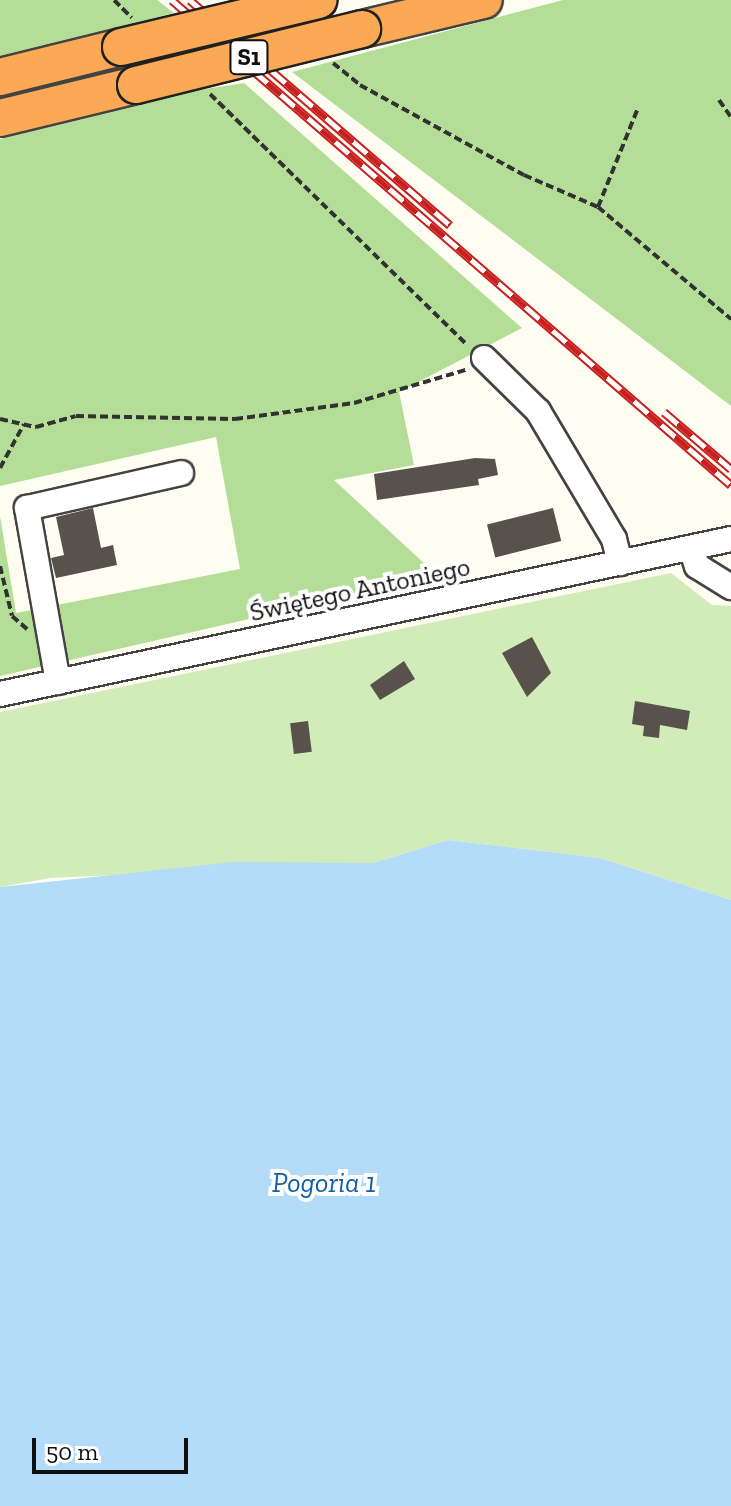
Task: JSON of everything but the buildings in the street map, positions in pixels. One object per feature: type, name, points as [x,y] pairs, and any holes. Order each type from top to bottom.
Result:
[{"type":"highway","name":"S1","points":[[0,77],[128,34],[318,0]]},
{"type":"highway","name":"S1","points":[[0,118],[484,0]]},
{"type":"street","points":[[484,358],[538,411],[614,539],[620,563]]},
{"type":"street","points":[[58,682],[27,508],[181,473]]},
{"type":"street","name":"Świętego Antoniego","points":[[0,694],[731,539]]},
{"type":"street","points":[[691,548],[697,566],[731,587]]},
{"type":"path","points":[[114,0],[128,34]]},
{"type":"path","points":[[325,55],[360,85],[598,207],[731,319]]},
{"type":"path","points":[[0,419],[24,424],[76,416],[235,419],[354,403],[458,377],[484,358],[203,87]]},
{"type":"path","points":[[719,100],[731,117]]},
{"type":"path","points":[[598,207],[638,108]]},
{"type":"path","points":[[0,468],[24,424]]},
{"type":"path","points":[[0,566],[12,616],[26,629],[49,630]]},
{"type":"green space","points":[[0,0],[157,0],[174,13],[0,57]]},
{"type":"green space","points":[[563,0],[731,0],[731,406],[292,72]]},
{"type":"green space","points":[[244,83],[522,328],[399,392],[414,465],[334,480],[438,576],[0,676],[0,516],[16,613],[240,569],[216,437],[0,486],[0,139],[140,99]]},
{"type":"green space","points":[[671,573],[712,605],[731,606],[731,900],[600,858],[448,840],[373,863],[50,878],[0,887],[0,712]]},
{"type":"water","name":"Pogoria 1","points":[[448,840],[600,858],[731,900],[731,1506],[0,1506],[0,887],[233,862],[373,863]]},
{"type":"railway","points":[[172,0],[731,485]]},
{"type":"railway","points":[[190,0],[450,225]]},
{"type":"railway","points":[[664,412],[731,469]]}]
